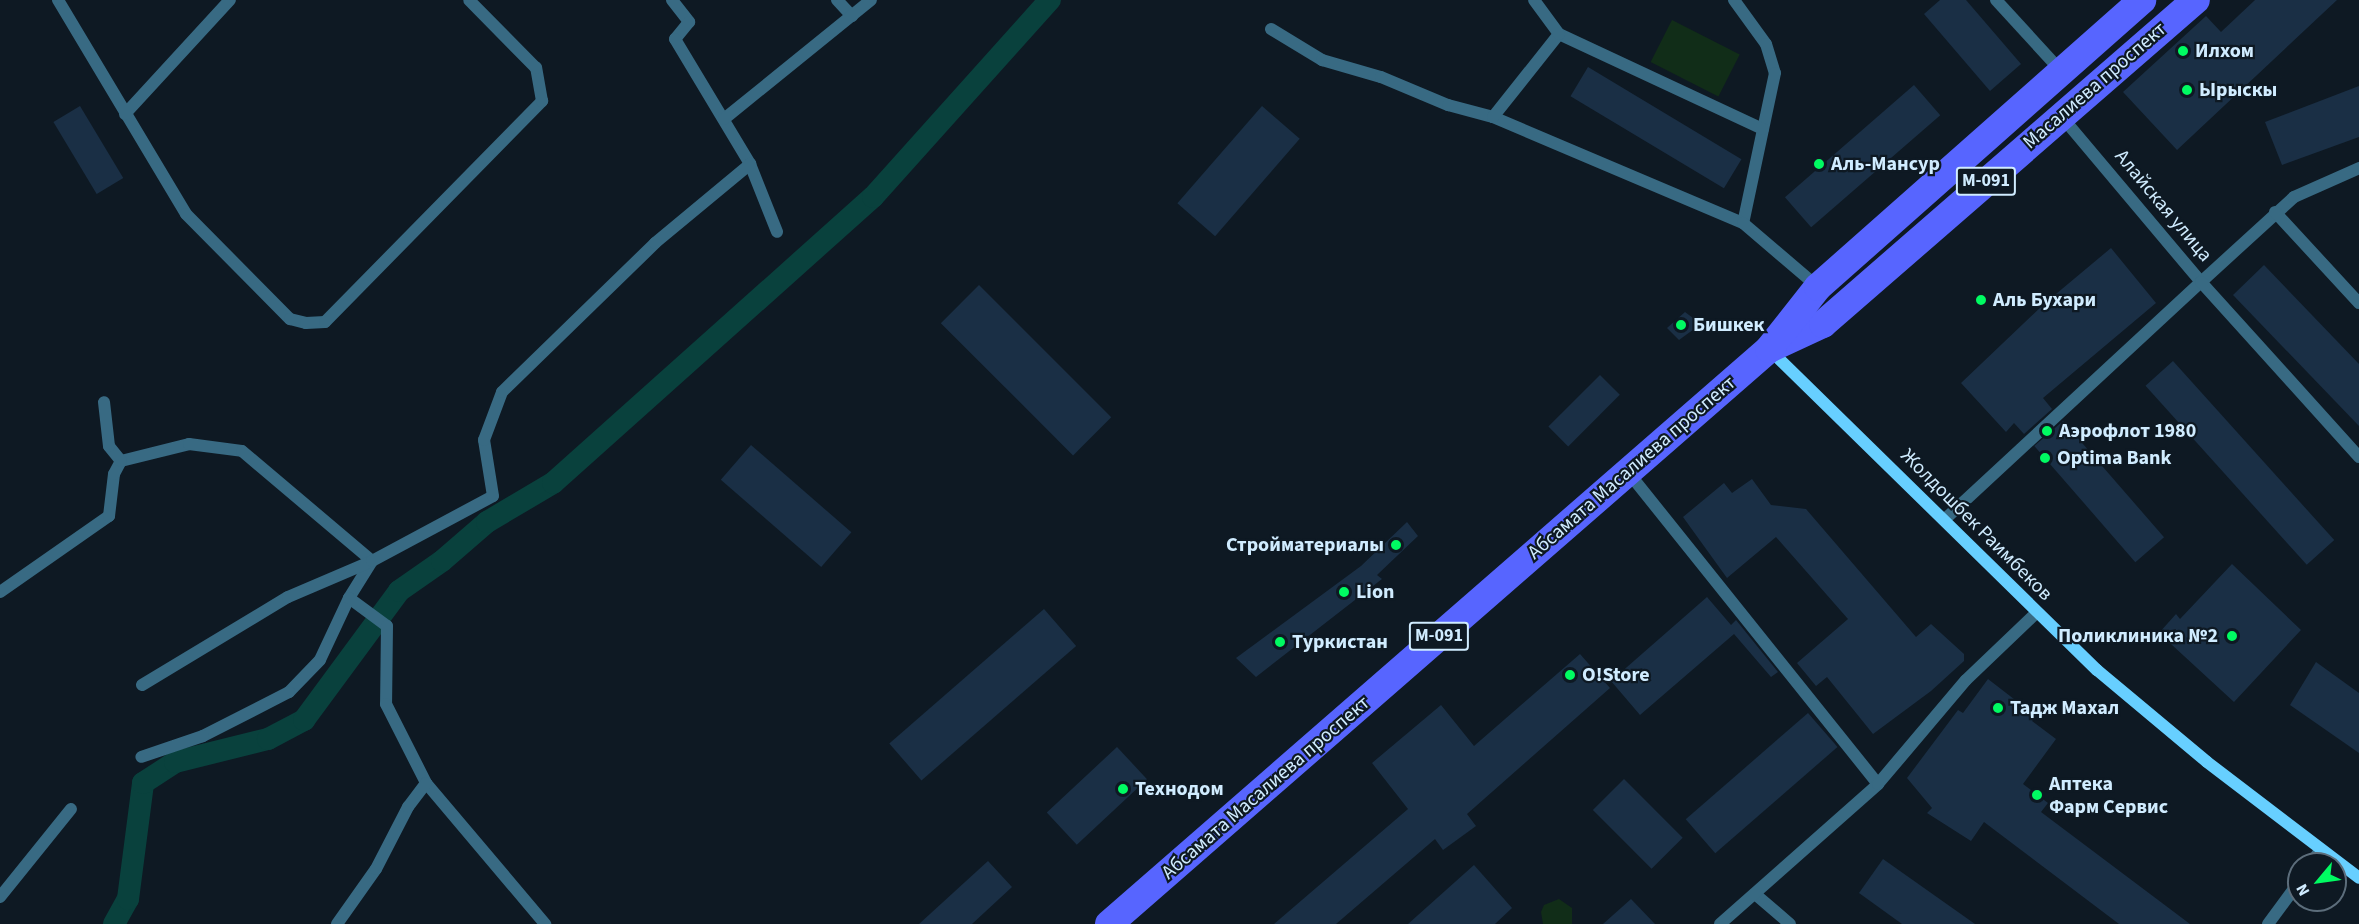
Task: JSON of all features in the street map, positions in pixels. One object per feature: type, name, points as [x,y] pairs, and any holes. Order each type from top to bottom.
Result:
[{"type":"main road","name":"Абсамата Масалиева проспект","points":[[1109,924],[1769,349],[1818,287],[2142,0]]},
{"type":"main road","name":"Масалиева проспект","points":[[1769,349],[1823,324],[2196,0]]},
{"type":"main road","name":"Жолдошбек Раимбеков","points":[[1769,349],[2036,613],[2207,762],[2359,878]]},
{"type":"street","points":[[58,0],[186,214],[290,319],[325,322],[542,101],[536,68],[470,0]]},
{"type":"street","points":[[125,114],[230,0]]},
{"type":"street","points":[[672,0],[689,22],[675,39],[750,164],[777,232]]},
{"type":"street","points":[[837,0],[852,16]]},
{"type":"street","points":[[724,119],[871,0]]},
{"type":"street","points":[[1533,0],[1559,34],[1763,129]]},
{"type":"street","points":[[1734,0],[1766,44],[1775,73],[1743,223]]},
{"type":"street","points":[[1996,0],[2061,71]]},
{"type":"street","points":[[1271,29],[1322,60],[1381,77],[1448,105],[1493,117],[1743,223],[1818,287]]},
{"type":"street","points":[[1493,117],[1559,34]]},
{"type":"street","name":"Алайская улица","points":[[2060,116],[2201,282],[2294,197],[2359,168]]},
{"type":"street","points":[[142,685],[288,597],[372,561],[493,496],[484,440],[502,392],[656,243],[750,164]]},
{"type":"street","points":[[2275,212],[2359,303]]},
{"type":"street","points":[[1944,520],[2201,282],[2359,457]]},
{"type":"street","points":[[104,402],[109,446],[121,461]]},
{"type":"street","points":[[0,592],[109,516],[114,474],[121,461],[189,444],[242,451],[372,561]]},
{"type":"street","points":[[1628,472],[1878,784]]},
{"type":"street","points":[[141,756],[203,736],[289,692],[320,660],[349,598],[372,561]]},
{"type":"street","points":[[349,598],[387,626],[386,704],[426,783],[545,924]]},
{"type":"street","points":[[1720,924],[1878,784],[1966,680],[2036,613]]},
{"type":"street","points":[[337,924],[376,869],[408,807],[426,783]]},
{"type":"street","points":[[0,897],[70,809]]},
{"type":"street","points":[[1755,894],[1790,924]]},
{"type":"street","points":[[2268,924],[2287,898]]},
{"type":"green space","points":[[1672,20],[1740,55],[1718,96],[1651,62]]},
{"type":"green space","points":[[1559,899],[1572,908],[1572,924],[1543,924],[1541,912],[1544,905]]},
{"type":"building","points":[[1940,0],[1966,0],[2021,64],[1990,91],[1924,14]]},
{"type":"building","points":[[2255,0],[2337,0],[2177,150],[2123,92],[2206,16],[2221,32]]},
{"type":"building","points":[[1588,67],[1741,159],[1724,188],[1570,96]]},
{"type":"building","points":[[1914,85],[1940,115],[1811,227],[1785,197]]},
{"type":"building","points":[[2359,86],[2359,137],[2282,165],[2265,122]]},
{"type":"building","points":[[80,106],[123,178],[97,194],[53,122]]},
{"type":"building","points":[[1262,106],[1300,139],[1215,236],[1177,203]]},
{"type":"building","points":[[2111,248],[2156,303],[2043,398],[2052,409],[2024,434],[2014,423],[2006,432],[1961,383],[2044,304]]},
{"type":"building","points":[[2264,265],[2359,364],[2359,426],[2233,295]]},
{"type":"building","points":[[979,285],[1111,417],[1073,455],[941,323]]},
{"type":"building","points":[[1685,312],[1701,324],[1679,340],[1667,328]]},
{"type":"building","points":[[2173,361],[2334,540],[2307,565],[2146,386]]},
{"type":"building","points":[[1600,375],[1620,395],[1568,446],[1548,427]]},
{"type":"building","points":[[2063,421],[2164,537],[2135,562],[2034,446]]},
{"type":"building","points":[[751,445],[851,532],[821,567],[721,480]]},
{"type":"building","points":[[1752,479],[1771,505],[1806,509],[1916,637],[1931,624],[1964,654],[1964,661],[1931,691],[1873,734],[1827,677],[1816,686],[1797,663],[1848,619],[1776,537],[1727,578],[1683,517],[1724,483],[1732,493]]},
{"type":"building","points":[[1407,522],[1418,536],[1377,575],[1382,579],[1256,677],[1236,658],[1361,566]]},
{"type":"building","name":"Поликлиника №2","points":[[2232,564],[2301,630],[2234,702],[2159,633],[2176,614],[2180,619]]},
{"type":"building","points":[[1707,597],[1731,625],[1736,620],[1778,672],[1771,677],[1734,634],[1640,715],[1611,681]]},
{"type":"building","points":[[1044,609],[1076,646],[921,780],[889,743]]},
{"type":"building","points":[[1580,654],[1610,688],[1467,814],[1476,826],[1443,850],[1435,839],[1336,924],[1274,924],[1408,809],[1372,763],[1441,705],[1474,746]]},
{"type":"building","points":[[2316,662],[2359,693],[2359,753],[2290,705]]},
{"type":"building","points":[[1988,679],[2036,716],[2032,721],[2056,739],[2023,784],[2048,803],[2041,812],[2190,924],[2119,924],[1984,822],[1971,841],[1927,813],[1932,808],[1907,778],[1958,710],[1963,713]]},
{"type":"building","points":[[1808,713],[1838,747],[1715,853],[1686,819]]},
{"type":"building","points":[[1117,747],[1147,779],[1077,845],[1047,812]]},
{"type":"building","points":[[1624,779],[1683,838],[1652,869],[1593,810]]},
{"type":"building","points":[[1883,859],[1975,924],[1902,924],[1859,893]]},
{"type":"building","points":[[988,861],[1012,887],[972,924],[919,924]]},
{"type":"building","points":[[1474,865],[1512,908],[1495,924],[1408,924]]},
{"type":"building","points":[[1631,899],[1655,924],[1603,924]]},
{"type":"waterway","points":[[114,924],[128,899],[143,783],[175,762],[268,739],[304,720],[399,591],[442,561],[487,522],[553,483],[873,197],[1050,0]]},
{"type":"place","name":"Илхом","points":[[2183,51]]},
{"type":"place","name":"Ырыскы","points":[[2187,90]]},
{"type":"place","name":"Аль-Мансур","points":[[1819,164]]},
{"type":"place","name":"Аль Бухари","points":[[1981,300]]},
{"type":"place","name":"Бишкек","points":[[1681,325]]},
{"type":"place","name":"Аэрофлот 1980","points":[[2047,431]]},
{"type":"place","name":"Optima Bank","points":[[2045,458]]},
{"type":"place","name":"Стройматериалы","points":[[1396,545]]},
{"type":"place","name":"Lion","points":[[1344,592]]},
{"type":"place","name":"Поликлиника №2","points":[[2232,636]]},
{"type":"place","name":"Туркистан","points":[[1280,642]]},
{"type":"place","name":"O!Store","points":[[1570,675]]},
{"type":"place","name":"Тадж Махал","points":[[1998,708]]},
{"type":"place","name":"Технодом","points":[[1123,789]]},
{"type":"place","name":"Аптека Фарм Сервис","points":[[2037,795]]}]
